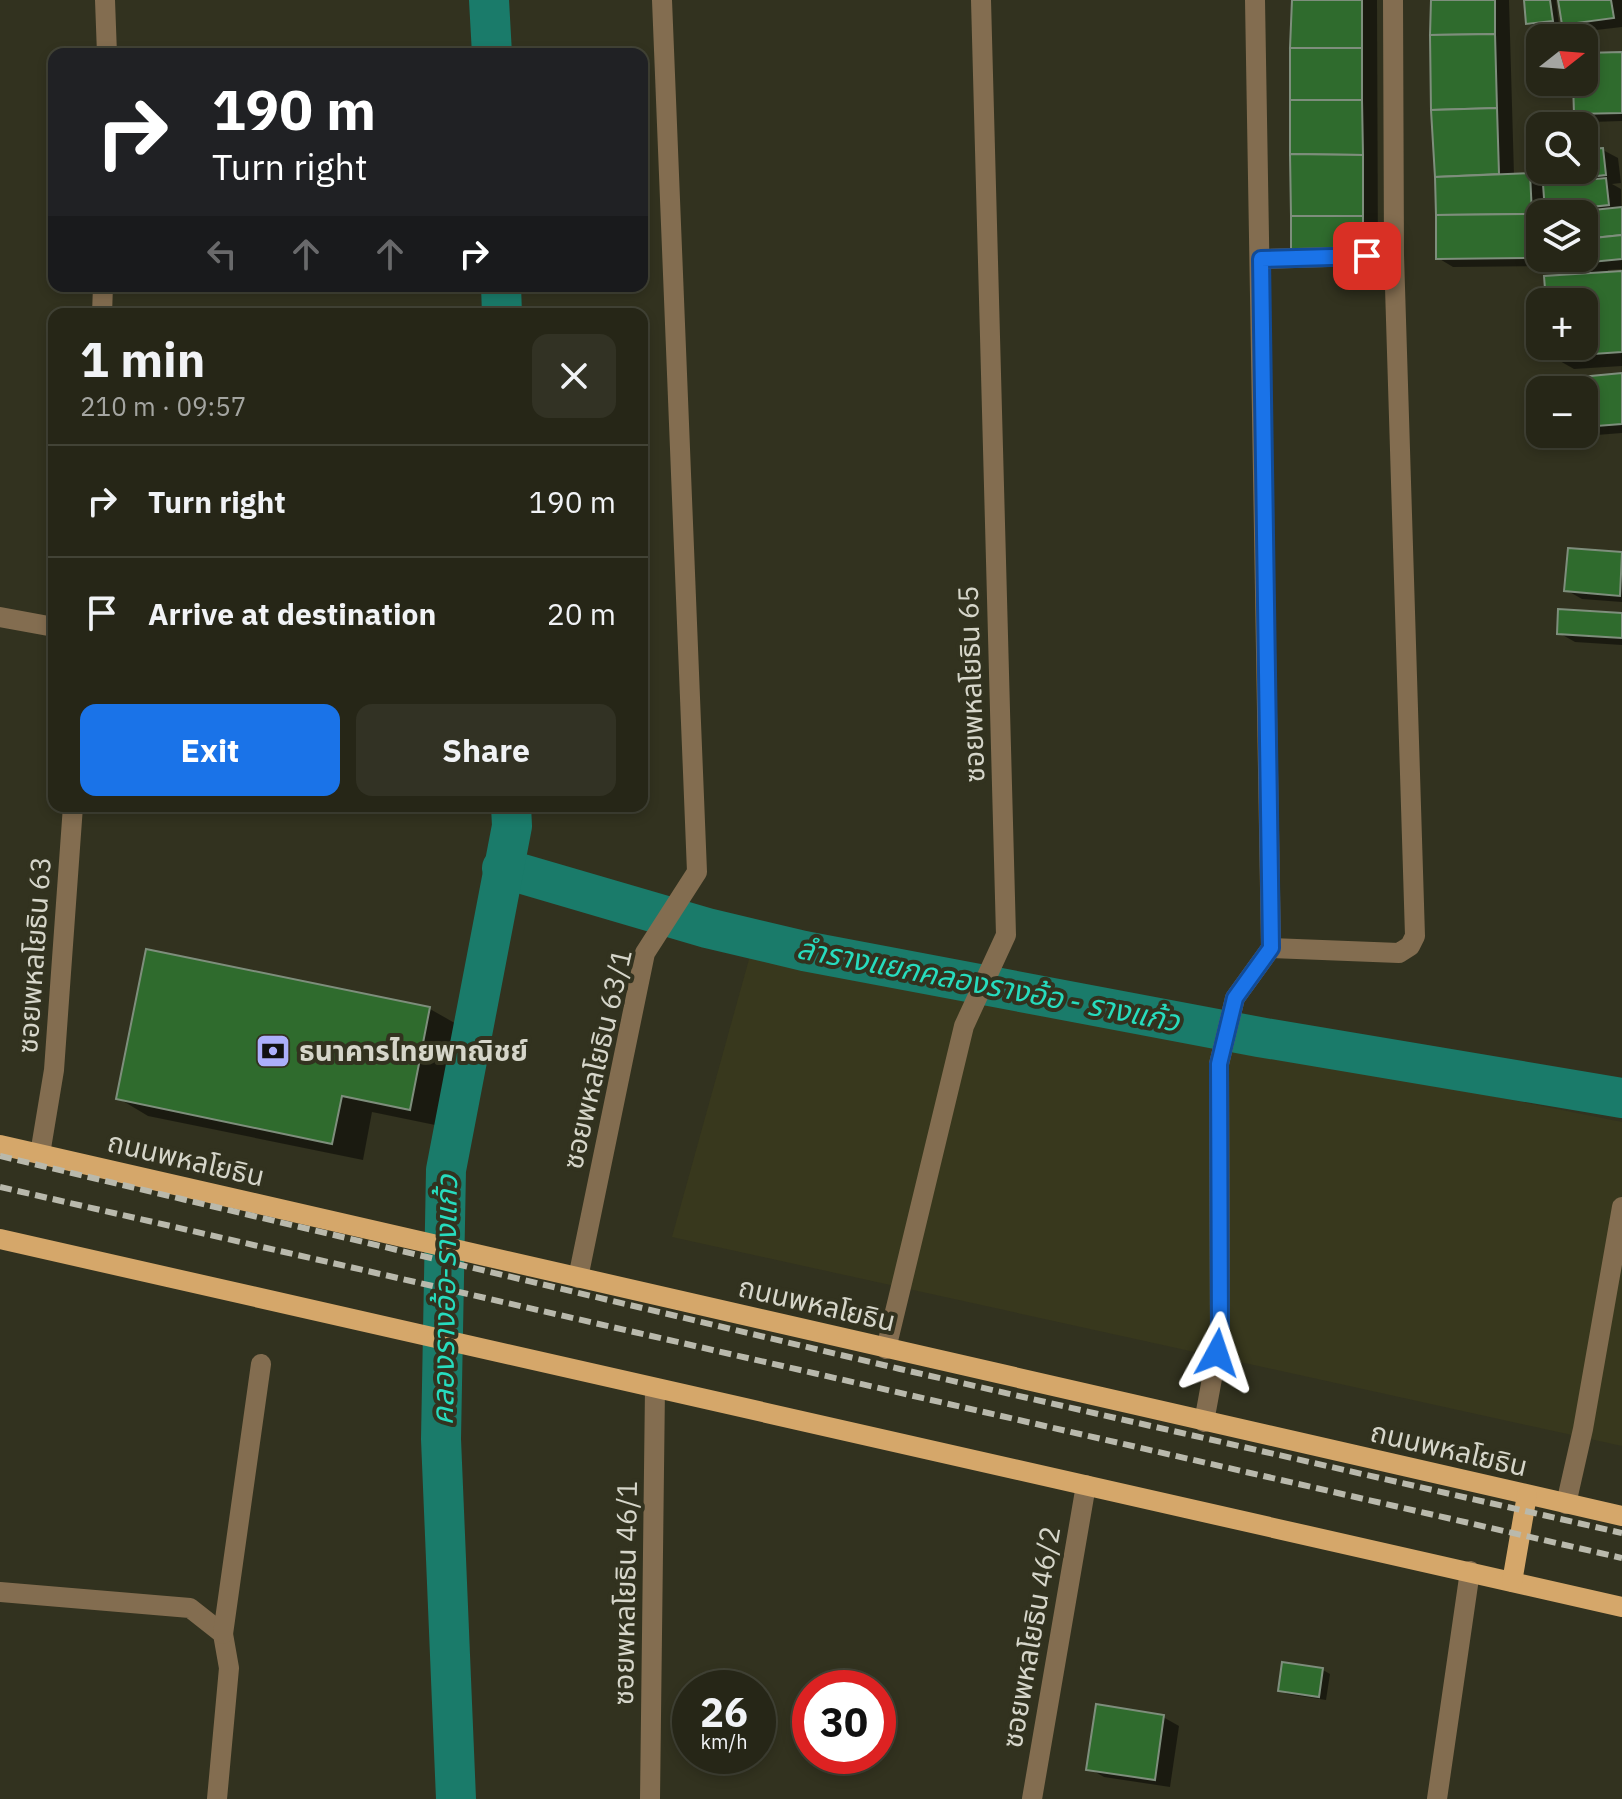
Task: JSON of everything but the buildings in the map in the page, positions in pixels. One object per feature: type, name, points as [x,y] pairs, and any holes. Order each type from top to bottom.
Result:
[{"type":"main road","name":"ถนนพหลโยธิน","points":[[0,1145],[1622,1516]]},
{"type":"main road","points":[[0,1239],[1622,1607]]},
{"type":"main road","points":[[1512,1582],[1527,1495]]},
{"type":"street","points":[[105,0],[107,48]]},
{"type":"street","name":"ซอยพหลโยธิน 63/1","points":[[578,1278],[645,953],[697,872],[662,0]]},
{"type":"street","name":"ซอยพหลโยธิน 65","points":[[886,1349],[964,1026],[1006,935],[981,0]]},
{"type":"street","points":[[1204,1422],[1220,1335],[1219,1064],[1235,998],[1271,948],[1255,0]]},
{"type":"street","points":[[1271,948],[1399,953],[1410,946],[1415,936],[1394,255],[1393,0]]},
{"type":"street","points":[[1261,259],[1394,255]]},
{"type":"street","points":[[0,617],[48,626]]},
{"type":"street","name":"ซอยพหลโยธิน 63","points":[[40,1154],[54,1070],[73,812]]},
{"type":"street","points":[[1566,1504],[1583,1429],[1622,1207]]},
{"type":"street","points":[[217,1799],[229,1668],[223,1634],[261,1364]]},
{"type":"street","name":"ซอยพหลโยธิน 46/1","points":[[650,1799],[655,1388]]},
{"type":"street","name":"ซอยพหลโยธิน 46/2","points":[[1032,1799],[1086,1485]]},
{"type":"street","points":[[1437,1799],[1470,1571]]},
{"type":"street","points":[[0,1592],[190,1608],[223,1634]]},
{"type":"shaded area","points":[[751,952],[1622,1122],[1622,1446],[672,1237]]},
{"type":"waterway","name":"คลองรางอ้อ-รางแก้ว","points":[[489,0],[492,48]]},
{"type":"waterway","name":"คลองรางอ้อ-รางแก้ว","points":[[501,292],[502,308]]},
{"type":"waterway","name":"คลองรางอ้อ-รางแก้ว","points":[[456,1799],[441,1439],[446,1170],[512,826],[511,812]]},
{"type":"waterway","name":"ลำรางแยกคลองรางอ้อ - รางแก้ว","points":[[502,868],[707,928],[804,951],[1259,1037],[1622,1098]]},
{"type":"railway","points":[[0,1156],[900,1369],[1622,1533]]},
{"type":"railway","points":[[0,1187],[1622,1558]]},
{"type":"place","name":"ธนาคารไทยพาณิชย์","points":[[273,1051]]},
{"type":"route","points":[[1217,1353],[1220,1335],[1219,1064],[1235,998],[1271,948],[1261,259],[1367,256]]}]
